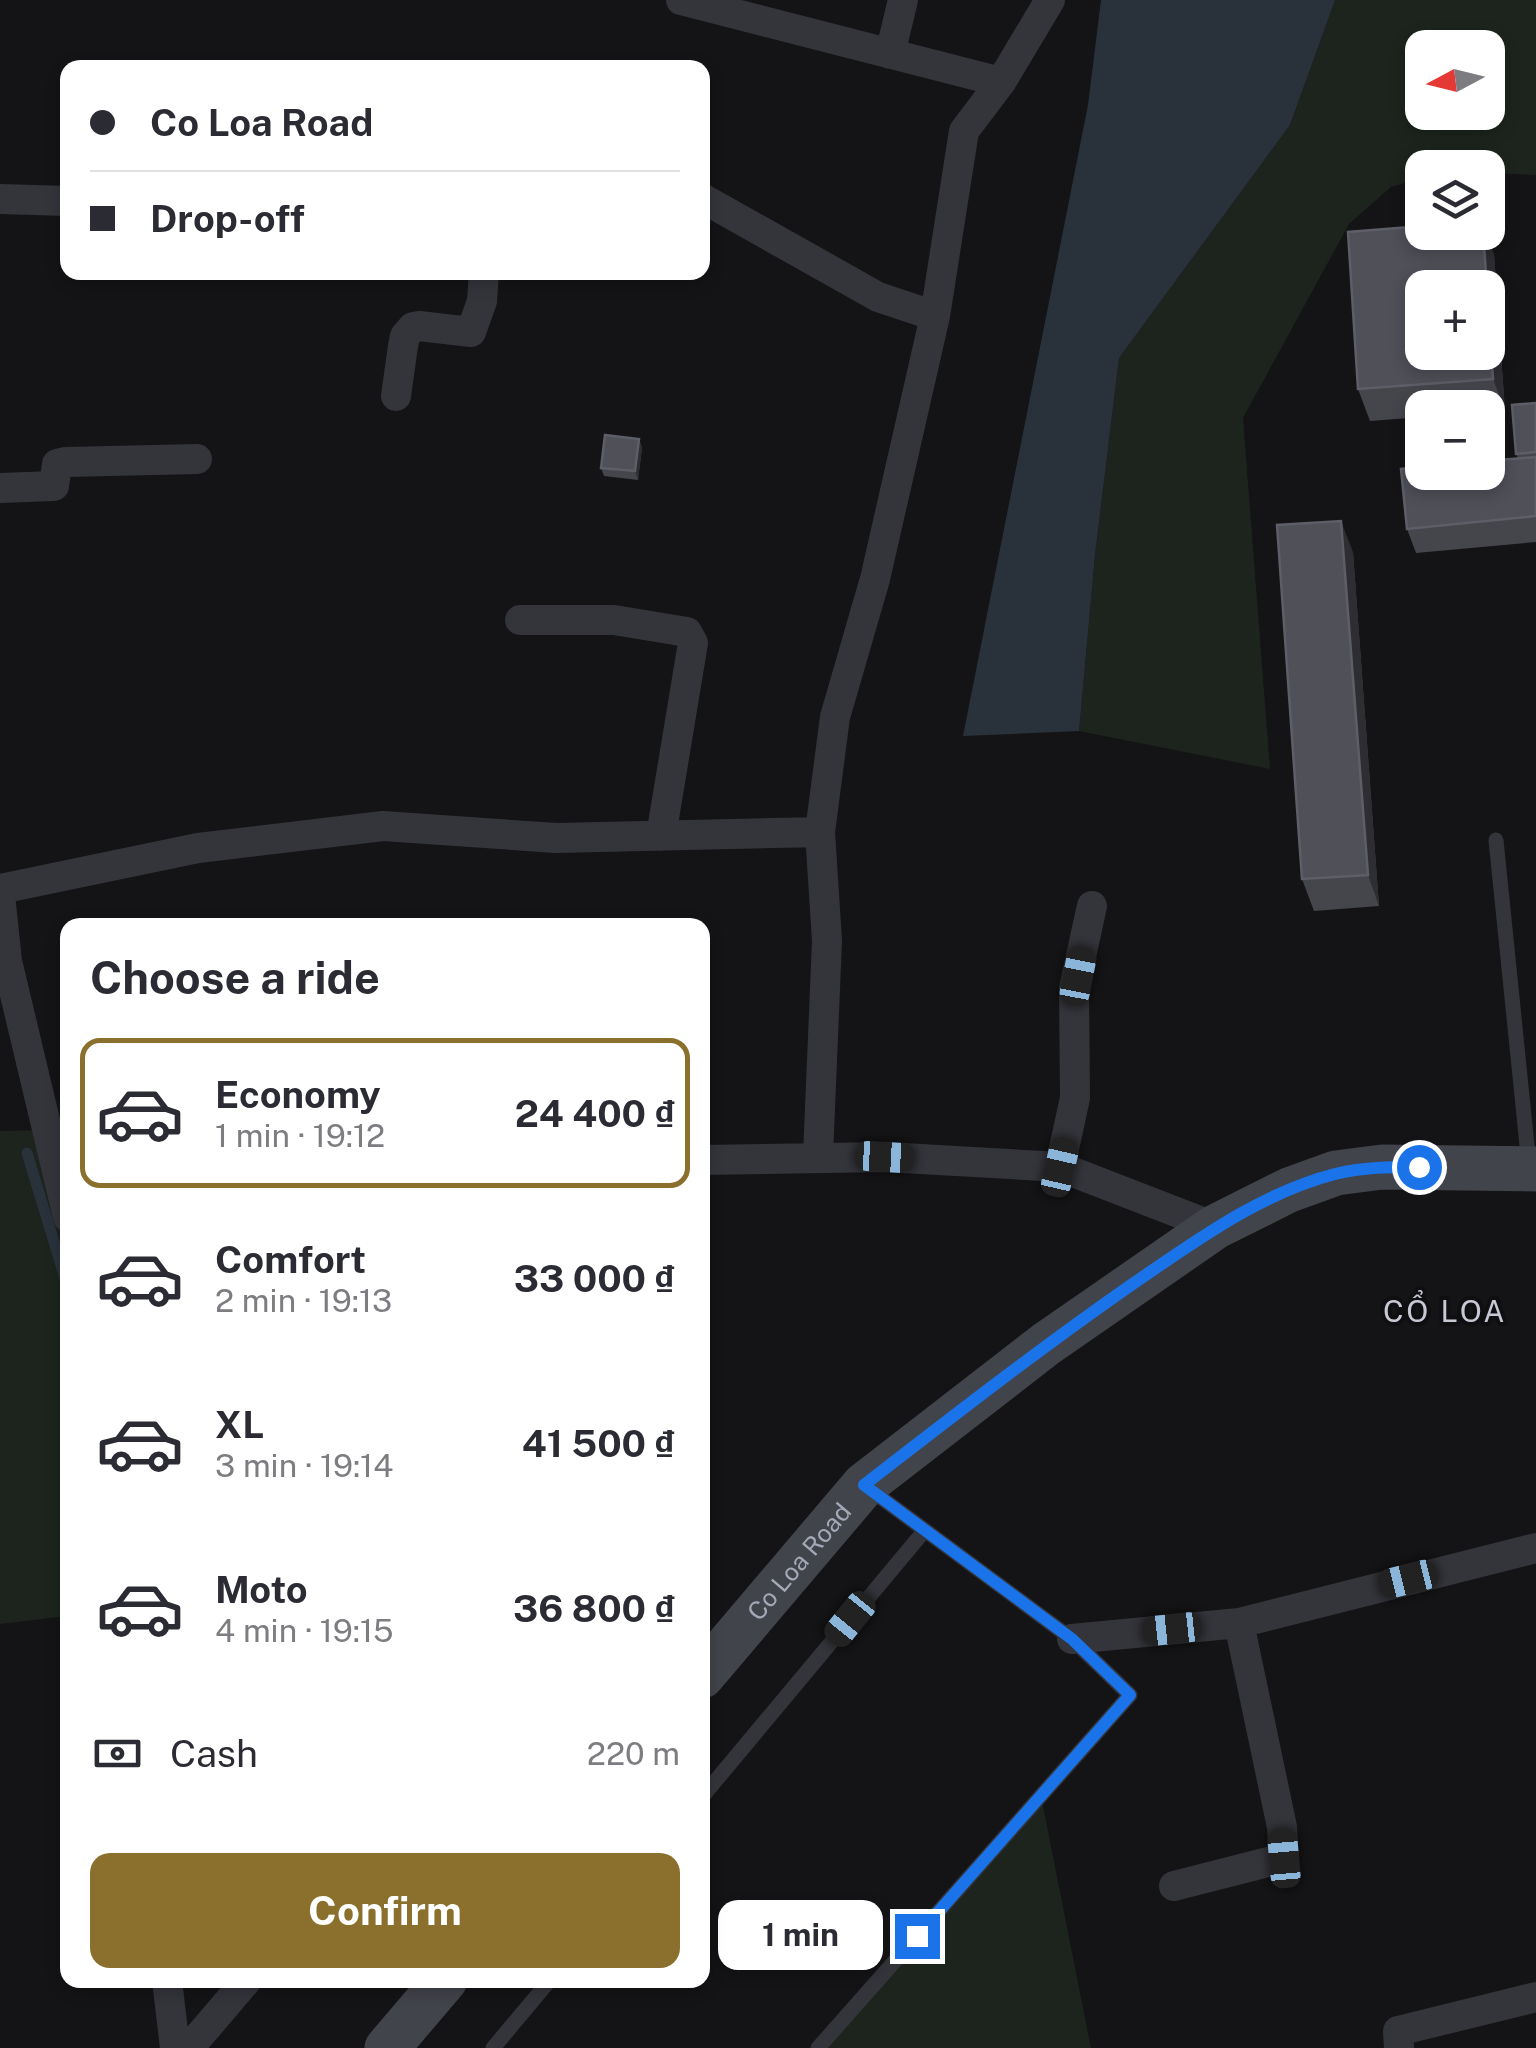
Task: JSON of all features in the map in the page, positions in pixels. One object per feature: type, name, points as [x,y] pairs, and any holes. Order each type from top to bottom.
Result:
[{"type":"street","points":[[681,0],[774,12],[890,54],[1001,82]]},
{"type":"street","points":[[890,54],[902,0]]},
{"type":"street","points":[[818,1156],[826,941],[820,832],[836,717],[874,580],[935,316],[964,131],[1001,82],[1050,0]]},
{"type":"street","points":[[0,199],[60,202]]},
{"type":"street","points":[[710,202],[878,297],[935,316]]},
{"type":"street","points":[[396,396],[405,336],[419,326],[474,330],[483,280]]},
{"type":"street","points":[[0,488],[54,486],[57,464],[66,462],[197,459]]},
{"type":"street","points":[[520,620],[614,620],[687,632],[693,642],[661,836]]},
{"type":"street","points":[[60,1184],[7,962],[0,892],[198,848],[383,826],[556,838],[820,832]]},
{"type":"street","points":[[1060,1167],[1075,1098],[1074,988],[1092,906]]},
{"type":"street","points":[[710,1160],[818,1156],[1060,1167],[1216,1227]]},
{"type":"street","name":"Co Loa Road","points":[[710,1667],[864,1485],[1046,1344],[1216,1227],[1289,1190],[1336,1174],[1382,1166],[1532,1169]]},
{"type":"street","points":[[1072,1639],[1239,1622],[1536,1548]]},
{"type":"street","points":[[1174,1886],[1284,1858],[1282,1826],[1239,1622]]},
{"type":"street","points":[[168,1988],[175,2048]]},
{"type":"street","points":[[189,2048],[240,1988]]},
{"type":"street","points":[[387,2048],[438,1988]]},
{"type":"street","points":[[1399,2048],[1398,2032],[1536,1997]]},
{"type":"lane","points":[[1496,840],[1532,1169]]},
{"type":"lane","points":[[818,2048],[1130,1695],[1072,1639],[864,1485]]},
{"type":"lane","points":[[710,1786],[925,1530]]},
{"type":"lane","points":[[493,2048],[543,1988]]},
{"type":"shaded area","points":[[1101,0],[1335,0],[1290,125],[1119,358],[1079,731],[963,736],[1088,105]]},
{"type":"shaded area","points":[[1335,0],[1536,0],[1536,175],[1505,174],[1505,150],[1405,150],[1405,183],[1391,187],[1349,224],[1243,418],[1270,769],[1079,731],[1119,358],[1290,125]]},
{"type":"shaded area","points":[[47,1130],[60,1184],[60,1617],[0,1624],[0,1131]]},
{"type":"shaded area","points":[[1041,1796],[1091,2048],[818,2048]]},
{"type":"building","points":[[1405,227],[1405,250],[1484,250],[1486,270],[1405,270],[1405,370],[1492,370],[1493,379],[1358,389],[1348,232]]},
{"type":"building","points":[[1536,403],[1536,452],[1516,454],[1512,405]]},
{"type":"building","points":[[605,435],[639,439],[635,471],[601,468]]},
{"type":"building","points":[[1536,457],[1536,516],[1407,529],[1401,469],[1405,469],[1405,490],[1505,490],[1505,460]]},
{"type":"building","points":[[1341,521],[1368,875],[1302,879],[1277,525]]},
{"type":"waterway","points":[[27,1153],[60,1262]]},
{"type":"district","name":"CỔ LOA","points":[[1445,1312]]},
{"type":"route","points":[[917,1936],[1130,1695],[1072,1639],[864,1485],[1046,1344],[1216,1227],[1289,1190],[1336,1174],[1382,1166],[1419,1167]]}]
